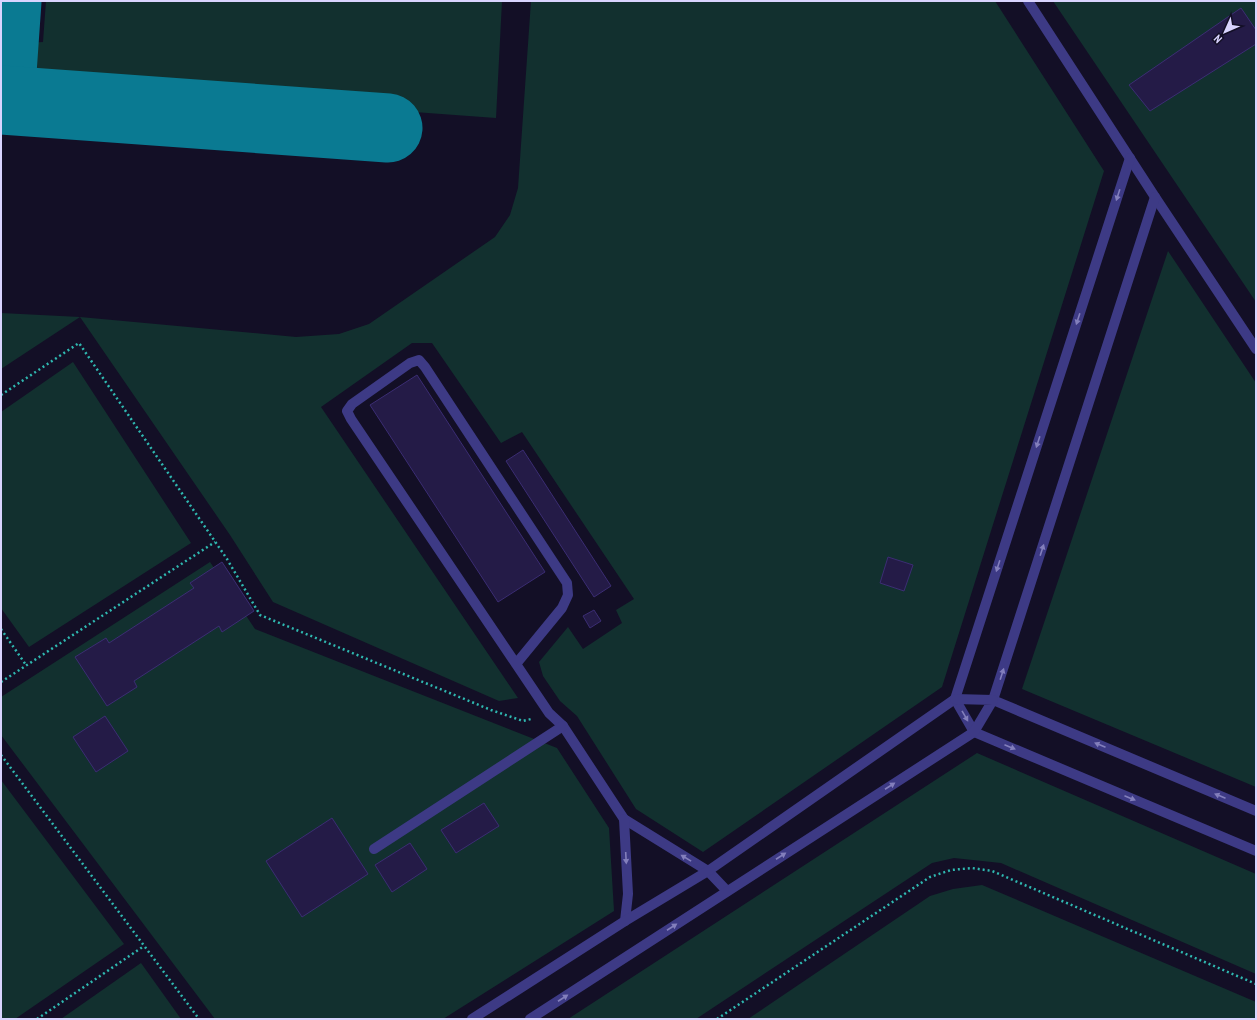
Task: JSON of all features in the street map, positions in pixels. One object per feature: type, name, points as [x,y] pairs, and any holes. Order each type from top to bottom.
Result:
[{"type":"street","points":[[1028,1],[1256,349]]},
{"type":"street","points":[[1130,158],[955,699],[974,732],[1256,851]]},
{"type":"street","points":[[530,1019],[974,732],[993,700],[1155,197]]},
{"type":"street","points":[[516,664],[562,608],[568,595],[567,583],[425,367],[419,360],[410,363],[352,404],[347,411],[351,419],[548,713],[563,726],[624,819],[708,871],[727,891]]},
{"type":"street","points":[[472,1019],[625,921],[708,871],[955,699],[993,700],[1256,811]]},
{"type":"street","points":[[374,849],[563,726]]},
{"type":"street","points":[[624,819],[628,894],[625,921]]},
{"type":"path","points":[[1,395],[78,343],[215,542],[260,615],[491,710],[524,721],[548,713]]},
{"type":"path","points":[[1,682],[215,542]]},
{"type":"path","points":[[1,629],[26,665]]},
{"type":"path","points":[[1,755],[199,1019]]},
{"type":"path","points":[[717,1019],[930,877],[951,870],[972,868],[992,871],[1256,984]]},
{"type":"path","points":[[37,1019],[144,946]]},
{"type":"green space","points":[[46,1],[502,1],[496,118],[21,83],[25,43],[43,42]]},
{"type":"green space","points":[[531,1],[995,1],[1104,171],[942,687],[703,852],[636,809],[577,716],[560,701],[543,676],[539,662],[568,627],[583,649],[622,623],[616,610],[634,599],[522,432],[501,443],[432,343],[412,343],[321,407],[518,698],[499,701],[273,602],[230,535],[80,317],[296,337],[339,334],[369,324],[495,237],[510,215],[518,188]]},
{"type":"green space","points":[[1053,1],[1256,1],[1256,302]]},
{"type":"green space","points":[[1168,251],[1256,383],[1256,787],[1022,689]]},
{"type":"green space","points":[[1,313],[80,317],[1,369]]},
{"type":"green space","points":[[73,362],[191,543],[29,647],[1,608],[1,412]]},
{"type":"green space","points":[[210,562],[255,629],[557,748],[609,828],[614,911],[443,1019],[215,1019],[1,735],[1,697]]},
{"type":"green space","points":[[977,753],[1256,874],[1256,974],[1001,863],[954,858],[932,863],[696,1019],[568,1019]]},
{"type":"green space","points":[[1,780],[124,944],[15,1019],[1,1019]]},
{"type":"green space","points":[[982,885],[1256,1002],[1256,1019],[748,1019],[930,896],[953,889]]},
{"type":"green space","points":[[141,963],[181,1019],[61,1019]]},
{"type":"building","points":[[1241,8],[1256,30],[1256,44],[1150,111],[1129,85]]},
{"type":"building","points":[[417,375],[545,572],[498,602],[370,405]]},
{"type":"building","points":[[523,450],[611,586],[594,597],[506,461]]},
{"type":"building","points":[[888,557],[913,565],[904,591],[880,583]]},
{"type":"building","points":[[222,562],[254,611],[222,632],[219,626],[134,681],[137,687],[107,706],[75,657],[106,638],[109,643],[194,588],[190,583]]},
{"type":"building","points":[[594,610],[601,621],[590,628],[583,616]]},
{"type":"building","points":[[105,716],[128,751],[96,772],[73,737]]},
{"type":"building","points":[[484,803],[499,826],[456,853],[441,830]]},
{"type":"building","points":[[332,818],[368,874],[302,917],[266,861]]},
{"type":"building","points":[[410,843],[427,869],[392,892],[375,865]]},
{"type":"taxiway","points":[[1,87],[7,1]]},
{"type":"taxiway","points":[[1,100],[388,128]]}]
